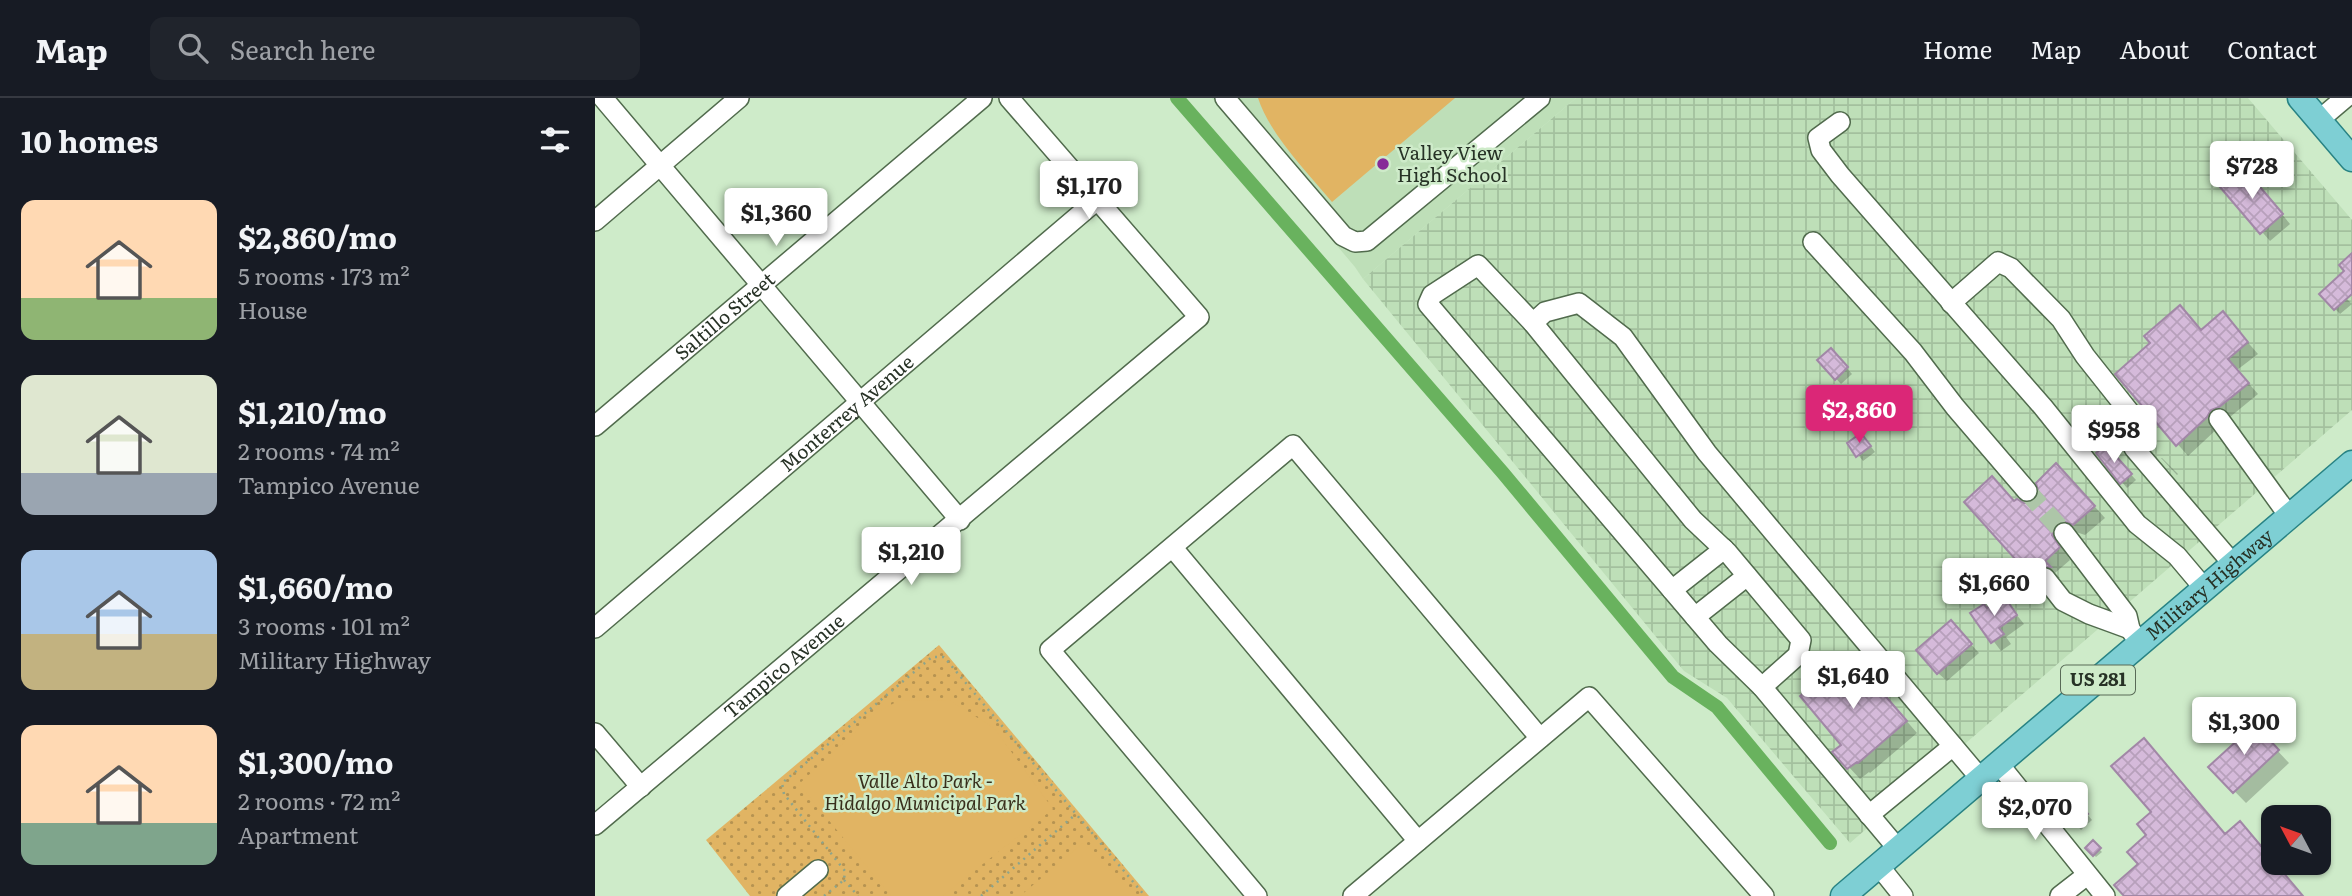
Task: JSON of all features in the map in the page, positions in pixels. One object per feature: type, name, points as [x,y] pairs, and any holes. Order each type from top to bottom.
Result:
[{"type":"main road","points":[[2300,98],[2352,159]]},
{"type":"main road","name":"Military Highway","points":[[1843,896],[1989,771],[2135,636],[2204,588],[2352,463]]},
{"type":"street","points":[[603,98],[960,520]]},
{"type":"street","points":[[595,221],[739,98]]},
{"type":"street","name":"Saltillo Street","points":[[595,426],[982,98]]},
{"type":"street","points":[[1009,98],[1097,200]]},
{"type":"street","points":[[1225,98],[1343,236],[1355,242],[1367,241],[1540,98]]},
{"type":"street","points":[[2319,120],[2345,98]]},
{"type":"street","points":[[1840,122],[1818,138],[1821,150],[1887,232],[2043,407],[2137,524],[2177,556],[2204,588]]},
{"type":"street","name":"Tampico Avenue","points":[[595,825],[1199,317],[1097,200]]},
{"type":"street","name":"Monterrey Avenue","points":[[595,628],[1097,200]]},
{"type":"street","points":[[1812,242],[1913,352],[1955,407],[2027,491]]},
{"type":"street","points":[[1951,303],[1998,262],[2011,268],[2061,319],[2085,356],[2131,414],[2134,448],[2233,564]]},
{"type":"street","points":[[1762,687],[1798,655],[1801,640],[1724,549],[1693,520],[1533,323],[1478,265],[1432,295],[1428,303],[1718,644],[1762,687],[1898,849]]},
{"type":"street","points":[[1533,323],[1545,312],[1579,303],[1623,337],[1707,453],[1953,746],[1989,771],[2105,896]]},
{"type":"street","points":[[2219,419],[2289,516]]},
{"type":"street","points":[[1257,896],[1050,650],[1293,445],[1541,738]]},
{"type":"street","points":[[2063,533],[2127,616],[2135,636]]},
{"type":"street","points":[[1173,548],[1418,841]]},
{"type":"street","points":[[1672,590],[1724,549]]},
{"type":"street","points":[[1695,617],[1747,576]]},
{"type":"street","points":[[2045,578],[2063,601],[2135,636]]},
{"type":"street","points":[[1353,896],[1589,697],[1763,896]]},
{"type":"street","points":[[595,733],[641,787]]},
{"type":"street","points":[[1869,815],[1953,746]]},
{"type":"street","points":[[1879,866],[1903,896]]},
{"type":"street","points":[[787,896],[818,870]]},
{"type":"street","points":[[2060,896],[2087,875]]},
{"type":"path","points":[[824,896],[844,880],[845,871],[784,794],[782,783],[932,657],[944,657],[1145,896]]},
{"type":"path","points":[[981,896],[1076,814]]},
{"type":"path","points":[[844,880],[858,896]]},
{"type":"shaded area","name":"Valley View High School","points":[[1212,98],[1576,98],[1363,279]]},
{"type":"shaded area","points":[[1576,98],[2248,98],[2352,220],[2352,410],[1850,843],[1727,698],[1684,671],[1363,279]]},
{"type":"green space","points":[[1258,98],[1455,98],[1332,202],[1280,139]]},
{"type":"green space","name":"Valle Alto Park - Hidalgo Municipal Park","points":[[939,645],[1149,896],[750,896],[706,840]]},
{"type":"green space","points":[[949,700],[994,728],[1053,809],[942,896],[891,896],[799,784],[876,713],[898,701]]},
{"type":"green space","points":[[1083,843],[1136,896],[1020,896]]},
{"type":"building","points":[[2243,167],[2283,214],[2260,234],[2220,187]]},
{"type":"building","points":[[2352,253],[2352,294],[2334,310],[2319,294],[2344,271],[2339,265]]},
{"type":"building","points":[[2180,305],[2201,330],[2223,311],[2248,342],[2228,359],[2249,383],[2219,407],[2211,410],[2176,446],[2115,374],[2150,343],[2144,336]]},
{"type":"building","points":[[1831,348],[1848,367],[1835,380],[1817,360]]},
{"type":"building","points":[[1861,433],[1871,446],[1856,457],[1847,443]]},
{"type":"building","points":[[2106,445],[2132,474],[2120,484],[2096,453]]},
{"type":"building","points":[[2056,463],[2095,506],[2073,525],[2063,521],[2056,524],[2052,535],[2060,547],[2045,561],[2051,567],[2038,568],[2033,579],[1964,502],[1992,476],[2014,501],[2017,499],[2030,503],[2039,494],[2036,483]]},
{"type":"building","points":[[2004,596],[2017,615],[1999,628],[2004,634],[1991,643],[1970,613],[1984,604],[1987,608]]},
{"type":"building","points":[[1951,620],[1972,644],[1937,674],[1916,650]]},
{"type":"building","points":[[1849,654],[1907,721],[1858,763],[1847,769],[1832,752],[1841,745],[1800,696]]},
{"type":"building","points":[[2250,719],[2279,750],[2233,793],[2208,767],[2241,737],[2236,732]]},
{"type":"building","points":[[2144,738],[2225,834],[2240,821],[2261,846],[2261,875],[2285,875],[2303,896],[2124,896],[2114,885],[2138,864],[2127,852],[2146,835],[2137,824],[2151,812],[2111,766]]},
{"type":"building","points":[[2068,790],[2088,814],[2074,826],[2062,811],[2057,814],[2050,805]]},
{"type":"building","points":[[2093,840],[2101,848],[2093,856],[2085,848]]},
{"type":"waterway","points":[[1177,98],[1503,473],[1673,677],[1717,707],[1830,843]]},
{"type":"tunnel","points":[[2027,491],[2064,533]]},
{"type":"place","name":"Valley View High School","points":[[1383,164]]}]
